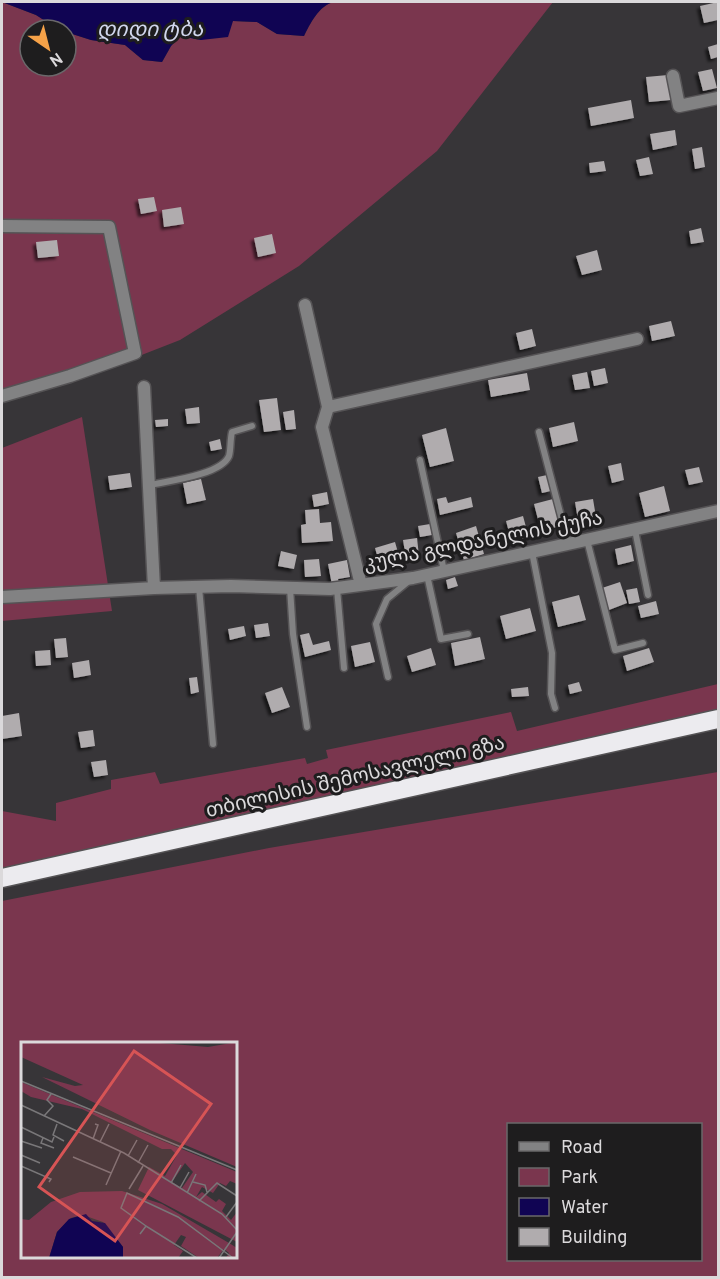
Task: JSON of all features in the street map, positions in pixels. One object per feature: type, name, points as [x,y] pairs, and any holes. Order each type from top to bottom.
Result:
[{"type":"highway","name":"თბილისის შემოსავლელი გზა","points":[[2,878],[718,718]]},
{"type":"street","points":[[673,76],[679,106],[718,98]]},
{"type":"street","points":[[2,226],[110,227],[135,353],[70,376],[2,396]]},
{"type":"street","points":[[305,305],[328,406],[322,427],[361,585]]},
{"type":"street","points":[[328,406],[637,339]]},
{"type":"street","points":[[144,387],[154,588]]},
{"type":"street","name":"კულა გლდანელის ქუჩა","points":[[2,597],[154,588],[337,588],[413,578],[718,511]]},
{"type":"lane","points":[[149,485],[216,469],[225,462],[230,454],[232,432],[252,426]]},
{"type":"lane","points":[[539,432],[568,544]]},
{"type":"lane","points":[[420,460],[444,571]]},
{"type":"lane","points":[[635,529],[648,595]]},
{"type":"lane","points":[[587,540],[615,650],[643,643]]},
{"type":"lane","points":[[532,552],[552,653],[551,694],[555,708]]},
{"type":"lane","points":[[427,575],[441,639],[468,634]]},
{"type":"lane","points":[[388,677],[376,624],[387,599],[413,578]]},
{"type":"lane","points":[[199,587],[213,744]]},
{"type":"lane","points":[[290,588],[293,634],[307,727]]},
{"type":"lane","points":[[337,588],[344,668]]},
{"type":"green space","points":[[2,2],[41,18],[18,18],[18,78],[78,78],[78,36],[125,45],[143,60],[162,62],[171,46],[181,36],[201,40],[233,21],[257,22],[277,34],[304,36],[319,11],[334,2],[553,2],[437,151],[299,266],[180,340],[75,381],[2,402]]},
{"type":"green space","points":[[82,417],[112,611],[2,621],[2,448]]},
{"type":"green space","points":[[718,684],[718,709],[2,868],[2,811],[56,821],[56,803],[111,789],[111,780],[155,772],[160,784],[305,758],[307,764],[328,758],[326,750],[511,712],[517,731]]},
{"type":"green space","points":[[718,772],[718,1277],[2,1277],[2,901],[269,848]]},
{"type":"water","name":"დიდი ტბა","points":[[2,2],[334,2],[319,11],[304,36],[277,34],[257,22],[233,21],[228,37],[201,40],[180,36],[162,62],[143,60],[125,45],[78,36],[78,18],[41,18]]},
{"type":"building","points":[[718,2],[718,20],[704,23],[700,6]]},
{"type":"building","points":[[718,44],[718,57],[711,59],[708,47]]},
{"type":"building","points":[[712,69],[717,88],[703,91],[698,72]]},
{"type":"building","points":[[668,75],[671,100],[649,102],[646,77]]},
{"type":"building","points":[[631,100],[634,118],[591,126],[588,108]]},
{"type":"building","points":[[675,130],[677,145],[653,150],[650,134]]},
{"type":"building","points":[[702,147],[705,167],[695,169],[692,149]]},
{"type":"building","points":[[649,157],[653,174],[640,176],[636,160]]},
{"type":"building","points":[[604,161],[606,171],[590,173],[589,163]]},
{"type":"building","points":[[154,197],[157,211],[141,214],[138,199]]},
{"type":"building","points":[[181,207],[184,224],[164,227],[162,210]]},
{"type":"building","points":[[701,228],[704,242],[691,244],[689,231]]},
{"type":"building","points":[[272,234],[276,253],[258,257],[254,238]]},
{"type":"building","points":[[57,240],[59,256],[38,258],[36,242]]},
{"type":"building","points":[[597,250],[602,270],[582,275],[576,256]]},
{"type":"building","points":[[671,321],[675,336],[652,341],[649,326]]},
{"type":"building","points":[[532,329],[536,346],[520,350],[516,333]]},
{"type":"building","points":[[605,368],[608,383],[594,386],[591,371]]},
{"type":"building","points":[[587,372],[590,388],[575,390],[572,375]]},
{"type":"building","points":[[527,373],[530,390],[491,397],[488,380]]},
{"type":"building","points":[[277,398],[281,430],[264,432],[259,400]]},
{"type":"building","points":[[199,407],[200,423],[187,424],[185,409]]},
{"type":"building","points":[[294,410],[296,429],[286,430],[283,412]]},
{"type":"building","points":[[168,419],[168,426],[156,427],[155,420]]},
{"type":"building","points":[[574,422],[578,441],[553,447],[549,428]]},
{"type":"building","points":[[446,428],[454,461],[430,467],[422,435]]},
{"type":"building","points":[[220,439],[222,449],[211,451],[209,442]]},
{"type":"building","points":[[621,463],[624,480],[612,483],[608,466]]},
{"type":"building","points":[[699,467],[703,482],[689,485],[685,470]]},
{"type":"building","points":[[130,473],[132,487],[110,490],[108,476]]},
{"type":"building","points":[[547,475],[551,491],[542,493],[538,477]]},
{"type":"building","points":[[201,479],[206,500],[187,504],[183,483]]},
{"type":"building","points":[[664,486],[670,511],[645,517],[639,493]]},
{"type":"building","points":[[327,492],[329,504],[314,507],[312,495]]},
{"type":"building","points":[[446,497],[448,503],[471,497],[473,507],[440,515],[437,499]]},
{"type":"building","points":[[553,499],[560,526],[541,531],[534,504]]},
{"type":"building","points":[[593,499],[597,523],[579,526],[575,502]]},
{"type":"building","points":[[319,509],[320,523],[331,522],[333,541],[302,543],[301,525],[306,524],[305,510]]},
{"type":"building","points":[[523,516],[529,538],[512,543],[506,521]]},
{"type":"building","points":[[430,524],[432,535],[420,537],[418,526]]},
{"type":"building","points":[[476,526],[484,554],[464,560],[456,533]]},
{"type":"building","points":[[417,538],[419,556],[406,558],[403,540]]},
{"type":"building","points":[[395,542],[401,563],[381,569],[375,548]]},
{"type":"building","points":[[631,545],[634,561],[618,565],[615,549]]},
{"type":"building","points":[[281,551],[297,555],[294,569],[278,566]]},
{"type":"building","points":[[319,559],[321,576],[305,577],[304,560]]},
{"type":"building","points":[[347,560],[350,577],[338,579],[339,584],[332,585],[328,564]]},
{"type":"building","points":[[455,577],[458,586],[448,589],[446,580]]},
{"type":"building","points":[[620,582],[627,603],[609,610],[602,588]]},
{"type":"building","points":[[637,588],[640,602],[629,604],[626,590]]},
{"type":"building","points":[[579,595],[586,620],[558,627],[552,602]]},
{"type":"building","points":[[656,601],[659,614],[641,618],[638,606]]},
{"type":"building","points":[[530,608],[536,631],[506,639],[500,616]]},
{"type":"building","points":[[268,623],[270,636],[256,638],[254,625]]},
{"type":"building","points":[[244,626],[246,636],[230,640],[228,629]]},
{"type":"building","points":[[309,633],[313,645],[329,641],[331,650],[305,657],[300,635]]},
{"type":"building","points":[[480,637],[485,659],[455,666],[451,643]]},
{"type":"building","points":[[66,638],[68,657],[56,658],[54,639]]},
{"type":"building","points":[[370,642],[375,662],[355,667],[351,646]]},
{"type":"building","points":[[431,648],[436,665],[412,672],[407,656]]},
{"type":"building","points":[[649,648],[654,662],[627,671],[623,656]]},
{"type":"building","points":[[50,650],[51,665],[36,666],[35,651]]},
{"type":"building","points":[[89,660],[91,675],[74,678],[72,663]]},
{"type":"building","points":[[197,677],[199,692],[191,694],[189,678]]},
{"type":"building","points":[[579,682],[582,691],[570,694],[568,685]]},
{"type":"building","points":[[282,687],[290,707],[272,713],[265,693]]},
{"type":"building","points":[[528,687],[529,696],[512,697],[511,689]]},
{"type":"building","points":[[19,713],[22,736],[2,739],[2,716]]},
{"type":"building","points":[[93,730],[95,746],[81,748],[78,732]]},
{"type":"building","points":[[106,760],[108,775],[94,777],[91,762]]}]
